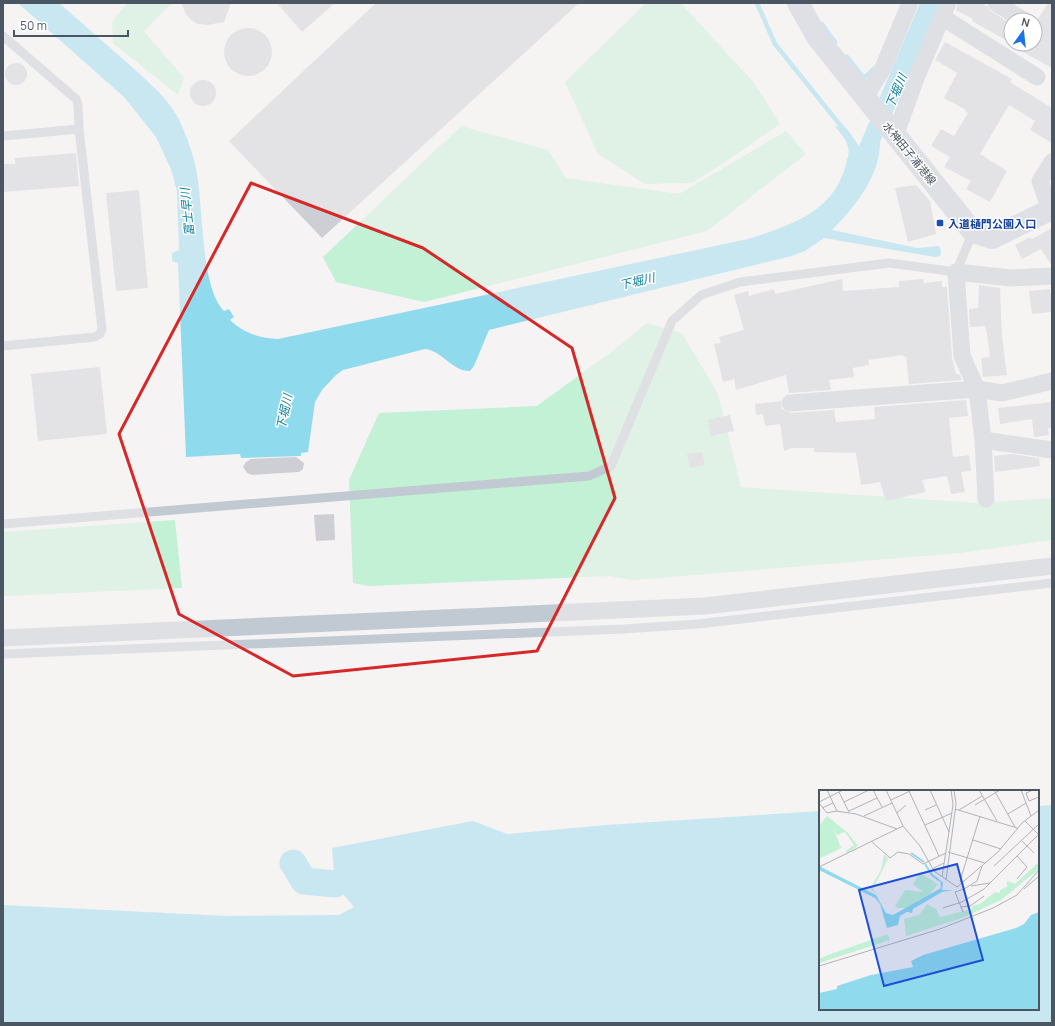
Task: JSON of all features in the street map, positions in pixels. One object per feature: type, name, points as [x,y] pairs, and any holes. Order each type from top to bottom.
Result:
[{"type":"main road","name":"水神田子浦港線","points":[[798,3],[817,37],[973,232]]},
{"type":"main road","points":[[973,232],[992,238],[1051,209]]},
{"type":"street","points":[[869,102],[910,3]]},
{"type":"street","points":[[996,3],[1010,12]]},
{"type":"street","points":[[893,133],[945,10],[1037,77]]},
{"type":"street","points":[[1051,209],[1040,181],[1052,162]]},
{"type":"street","points":[[986,499],[983,440],[977,389],[962,356],[956,272],[1011,278],[1052,276]]},
{"type":"street","points":[[790,403],[977,389],[1002,393],[1052,381]]},
{"type":"street","points":[[983,440],[1052,450]]},
{"type":"street","points":[[3,638],[705,606],[1052,566]]},
{"type":"lane","points":[[3,36],[76,99],[78,104],[79,129],[102,329],[100,334],[95,337],[3,346]]},
{"type":"lane","points":[[3,136],[79,129]]},
{"type":"lane","points":[[3,524],[589,476],[612,466],[672,321],[701,295],[740,282],[889,263],[956,272],[973,232]]},
{"type":"lane","points":[[3,654],[623,629],[698,624],[1052,583]]},
{"type":"highlighted area","points":[[251,183],[423,248],[572,348],[615,498],[537,651],[293,676],[179,614],[119,434]]},
{"type":"green space","points":[[127,3],[172,3],[144,31],[184,78],[178,95],[113,43],[112,22]]},
{"type":"green space","points":[[646,3],[681,3],[754,83],[780,124],[692,183],[645,184],[598,154],[565,82]]},
{"type":"green space","points":[[461,126],[548,150],[566,178],[679,194],[786,131],[806,154],[707,231],[424,302],[336,282],[323,257]]},
{"type":"green space","points":[[647,323],[682,333],[718,394],[741,487],[979,503],[1052,498],[1052,540],[960,553],[633,580],[609,576],[368,586],[353,583],[349,480],[379,413],[537,406],[619,346]]},
{"type":"green space","points":[[175,520],[182,588],[3,596],[3,532]]},
{"type":"water","name":"下堀川","points":[[18,3],[59,3],[146,80],[172,108],[185,134],[196,170],[206,259],[215,298],[224,311],[229,309],[234,317],[230,320],[235,325],[258,336],[278,339],[748,239],[805,217],[828,198],[837,186],[844,171],[848,156],[848,147],[845,139],[835,126],[847,129],[859,146],[920,3],[940,3],[880,142],[879,155],[871,179],[857,201],[832,230],[917,248],[939,246],[941,251],[940,256],[935,257],[824,238],[805,251],[792,256],[489,330],[474,366],[470,371],[457,368],[437,353],[425,349],[343,370],[336,375],[322,390],[315,402],[308,452],[301,453],[301,456],[241,458],[240,454],[186,457],[178,263],[172,261],[172,253],[179,250],[177,191],[171,169],[156,137],[124,97]]},
{"type":"water","points":[[1052,805],[1052,1023],[3,1023],[3,905],[227,916],[339,915],[354,907],[335,884],[332,848],[473,821],[507,834],[606,825],[819,811],[819,1010],[1039,1010],[1039,806]]},
{"type":"building","points":[[181,3],[231,3],[224,22],[207,25],[198,24],[191,20],[186,14]]},
{"type":"building","points":[[277,3],[335,3],[302,32]]},
{"type":"building","points":[[376,3],[579,3],[322,238],[229,141]]},
{"type":"building","points":[[958,3],[982,3],[987,6],[991,11],[1003,19],[1003,38],[972,21],[973,19],[956,10]]},
{"type":"building","points":[[1048,3],[1052,3],[1052,68],[1023,52],[1043,52],[1042,12]]},
{"type":"building","points":[[248,28],[257,30],[265,35],[270,43],[272,52],[270,61],[265,69],[257,74],[248,76],[239,74],[231,69],[226,61],[224,52],[226,43],[231,35],[239,30]]},
{"type":"building","points":[[945,42],[1012,79],[1010,82],[1052,108],[1052,143],[1030,130],[1035,121],[1009,105],[980,154],[1007,171],[990,202],[966,189],[971,181],[944,167],[950,157],[931,146],[941,129],[954,136],[968,113],[965,112],[966,110],[944,98],[957,73],[935,60]]},
{"type":"building","points":[[16,63],[24,66],[27,74],[24,82],[16,85],[8,82],[5,74],[8,66]]},
{"type":"building","points":[[203,80],[212,84],[216,93],[212,102],[203,106],[194,102],[190,93],[194,84]]},
{"type":"building","points":[[76,153],[79,186],[3,192],[3,164],[15,164],[15,158]]},
{"type":"building","points":[[916,185],[930,201],[936,234],[908,242],[895,188]]},
{"type":"building","points":[[139,190],[148,288],[116,291],[106,193]]},
{"type":"building","points":[[1052,228],[1052,266],[1041,249],[1022,259],[1015,245],[1030,237],[1032,239]]},
{"type":"building","points":[[842,279],[843,291],[899,287],[899,281],[923,279],[924,283],[942,281],[942,287],[947,287],[952,357],[956,374],[959,374],[962,380],[909,384],[906,356],[904,357],[903,355],[868,360],[869,365],[853,368],[854,377],[829,380],[831,390],[789,393],[786,375],[736,390],[734,379],[723,382],[714,344],[721,343],[719,337],[744,330],[734,295],[748,291],[749,296],[774,289],[775,294]]},
{"type":"building","points":[[979,285],[1000,288],[1002,337],[1007,375],[983,377],[981,358],[990,357],[987,334],[985,326],[970,327],[969,309],[978,308]]},
{"type":"building","points":[[1050,289],[1050,293],[1052,293],[1052,312],[1032,314],[1029,291]]},
{"type":"building","points":[[100,367],[107,434],[38,441],[31,374]]},
{"type":"building","points":[[966,400],[968,416],[949,418],[953,457],[969,455],[971,471],[961,472],[965,492],[951,494],[947,476],[922,480],[926,492],[886,501],[880,482],[861,485],[856,453],[814,452],[814,448],[792,448],[784,451],[780,424],[765,426],[763,414],[756,415],[755,404],[781,401],[782,409],[790,413],[834,410],[836,422],[875,419],[874,407]]},
{"type":"building","points":[[1052,402],[1052,428],[1048,428],[1049,435],[1034,437],[1032,419],[1000,424],[998,408]]},
{"type":"building","points":[[730,415],[734,431],[711,436],[708,420]]},
{"type":"building","points":[[702,452],[705,465],[690,468],[687,454]]},
{"type":"building","points":[[1011,454],[1039,458],[1040,466],[995,472],[994,456]]},
{"type":"building","points":[[296,457],[304,463],[303,469],[299,472],[252,475],[247,473],[243,467],[246,462],[251,459]]},
{"type":"building","points":[[334,514],[335,540],[316,541],[314,515]]},
{"type":"waterway","points":[[757,3],[775,44],[845,131]]},
{"type":"waterway","points":[[822,24],[835,42]]},
{"type":"waterway","points":[[847,57],[864,78],[876,67]]},
{"type":"waterway","name":"富士早川","points":[[293,863],[304,881],[335,884]]},
{"type":"place","name":"入道樋門公園入口","points":[[940,223]]}]
